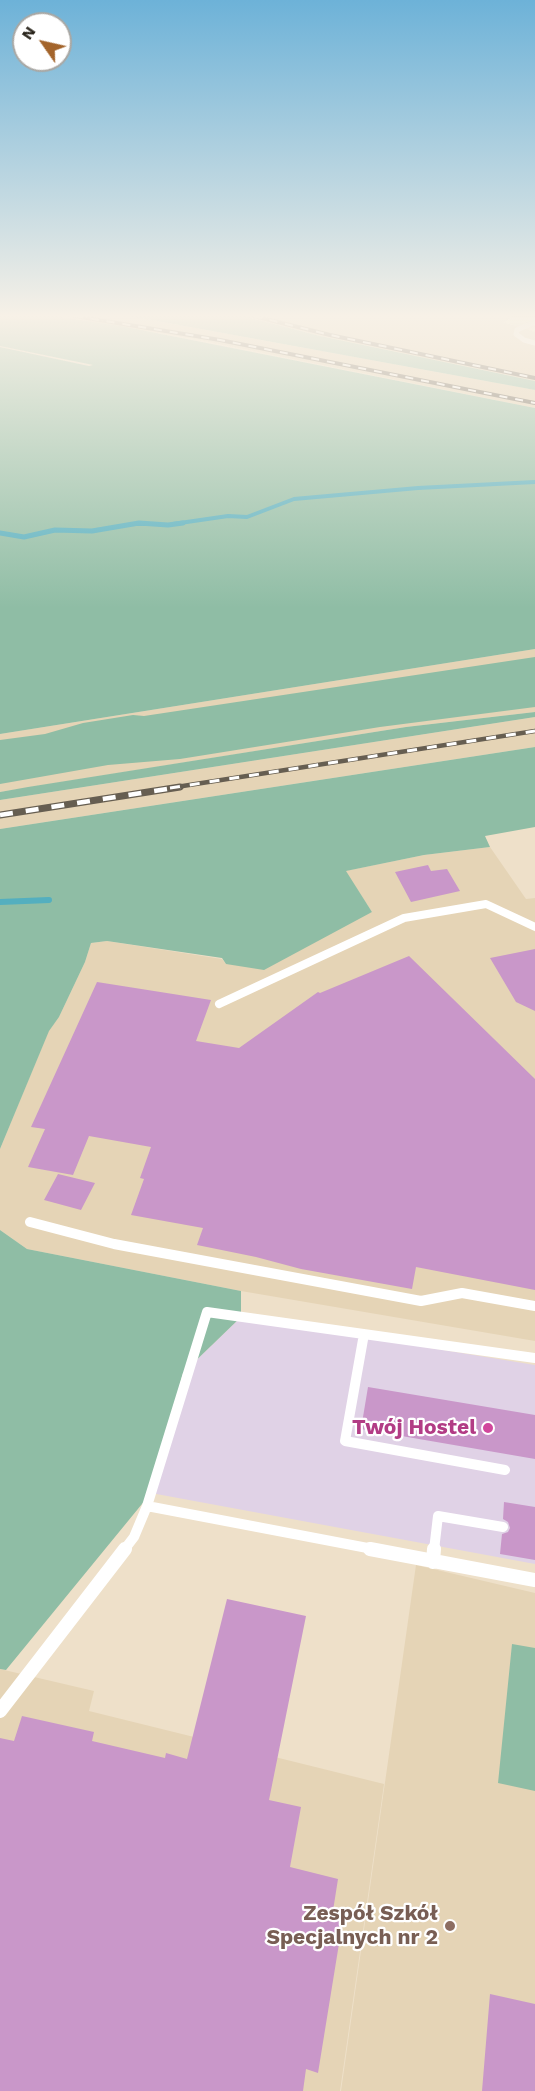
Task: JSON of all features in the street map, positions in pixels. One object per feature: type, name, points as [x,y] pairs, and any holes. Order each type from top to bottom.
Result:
[{"type":"lane","points":[[219,1004],[404,918],[486,904],[535,927]]},
{"type":"lane","points":[[30,1222],[114,1244],[422,1301],[462,1293],[535,1306]]},
{"type":"lane","points":[[0,1711],[134,1537],[147,1506],[207,1312],[535,1358]]},
{"type":"lane","points":[[364,1334],[345,1441],[505,1470]]},
{"type":"lane","points":[[147,1506],[535,1580]]},
{"type":"lane","points":[[432,1562],[438,1516],[503,1527]]},
{"type":"shaded area","points":[[535,649],[535,712],[406,727],[0,792],[0,734]]},
{"type":"shaded area","points":[[535,717],[535,747],[0,829],[0,800]]},
{"type":"shaded area","points":[[490,847],[526,899],[535,898],[535,1341],[241,1291],[27,1249],[0,1230],[0,1149],[49,1030],[59,1017],[85,962],[91,943],[107,941],[222,959],[226,964],[372,912],[345,871],[424,855]]},
{"type":"shaded area","points":[[241,1317],[535,1365],[535,1564],[151,1493],[183,1373]]},
{"type":"shaded area","name":"Zespół Szkół Specjalnych nr 2","points":[[416,1565],[535,1593],[535,2091],[341,2091]]},
{"type":"shaded area","points":[[0,1669],[94,1691],[89,1711],[384,1784],[340,2091],[0,2091]]},
{"type":"green space","points":[[0,414],[535,414],[535,649],[0,734]]},
{"type":"green space","points":[[535,657],[535,707],[380,727],[180,759],[108,765],[0,784],[0,740],[45,734],[83,723],[133,715],[144,716]]},
{"type":"green space","points":[[535,712],[535,717],[0,800],[0,792],[28,787],[406,727]]},
{"type":"green space","points":[[535,747],[535,827],[485,836],[490,847],[424,855],[346,871],[372,912],[264,970],[226,964],[222,958],[107,941],[91,943],[85,962],[59,1017],[49,1031],[0,1149],[0,829]]},
{"type":"green space","points":[[0,1230],[27,1249],[241,1291],[241,1317],[183,1373],[151,1493],[6,1670],[0,1669]]},
{"type":"green space","points":[[512,1644],[535,1648],[535,1791],[498,1783]]},
{"type":"building","points":[[428,865],[431,871],[447,869],[460,891],[411,902],[395,872]]},
{"type":"building","points":[[535,949],[535,1011],[516,1002],[490,958]]},
{"type":"building","points":[[409,956],[535,1079],[535,1290],[416,1267],[412,1289],[301,1269],[197,1245],[203,1228],[131,1215],[144,1179],[140,1178],[151,1147],[89,1136],[73,1175],[28,1167],[45,1129],[31,1127],[97,982],[211,1000],[196,1041],[239,1048],[318,992]]},
{"type":"building","points":[[58,1174],[95,1183],[81,1210],[44,1200]]},
{"type":"building","points":[[368,1387],[535,1415],[535,1459],[361,1429]]},
{"type":"building","points":[[504,1502],[535,1507],[535,1560],[500,1554],[502,1534],[508,1532],[510,1528],[508,1522],[503,1519]]},
{"type":"building","points":[[227,1599],[306,1616],[269,1800],[301,1807],[290,1867],[338,1879],[332,1917],[343,1919],[318,2073],[306,2069],[303,2091],[0,2091],[0,1738],[14,1741],[22,1716],[94,1732],[92,1741],[165,1758],[166,1753],[187,1759]]},
{"type":"building","points":[[490,1994],[535,2004],[535,2091],[482,2091]]},
{"type":"waterway","points":[[173,524],[228,516],[247,517],[294,499],[418,488],[535,482]]},
{"type":"waterway","points":[[154,524],[183,523]]},
{"type":"waterway","points":[[0,533],[24,537],[55,530],[92,531],[133,524]]},
{"type":"waterway","points":[[133,524],[154,524]]},
{"type":"waterway","points":[[133,524],[154,524]]},
{"type":"waterway","points":[[0,902],[49,900]]},
{"type":"railway","points":[[170,788],[535,731]]},
{"type":"railway","points":[[0,815],[180,787]]},
{"type":"place","name":"Twój Hostel","points":[[488,1428]]},
{"type":"place","name":"Zespół Szkół Specjalnych nr 2","points":[[450,1926]]}]
